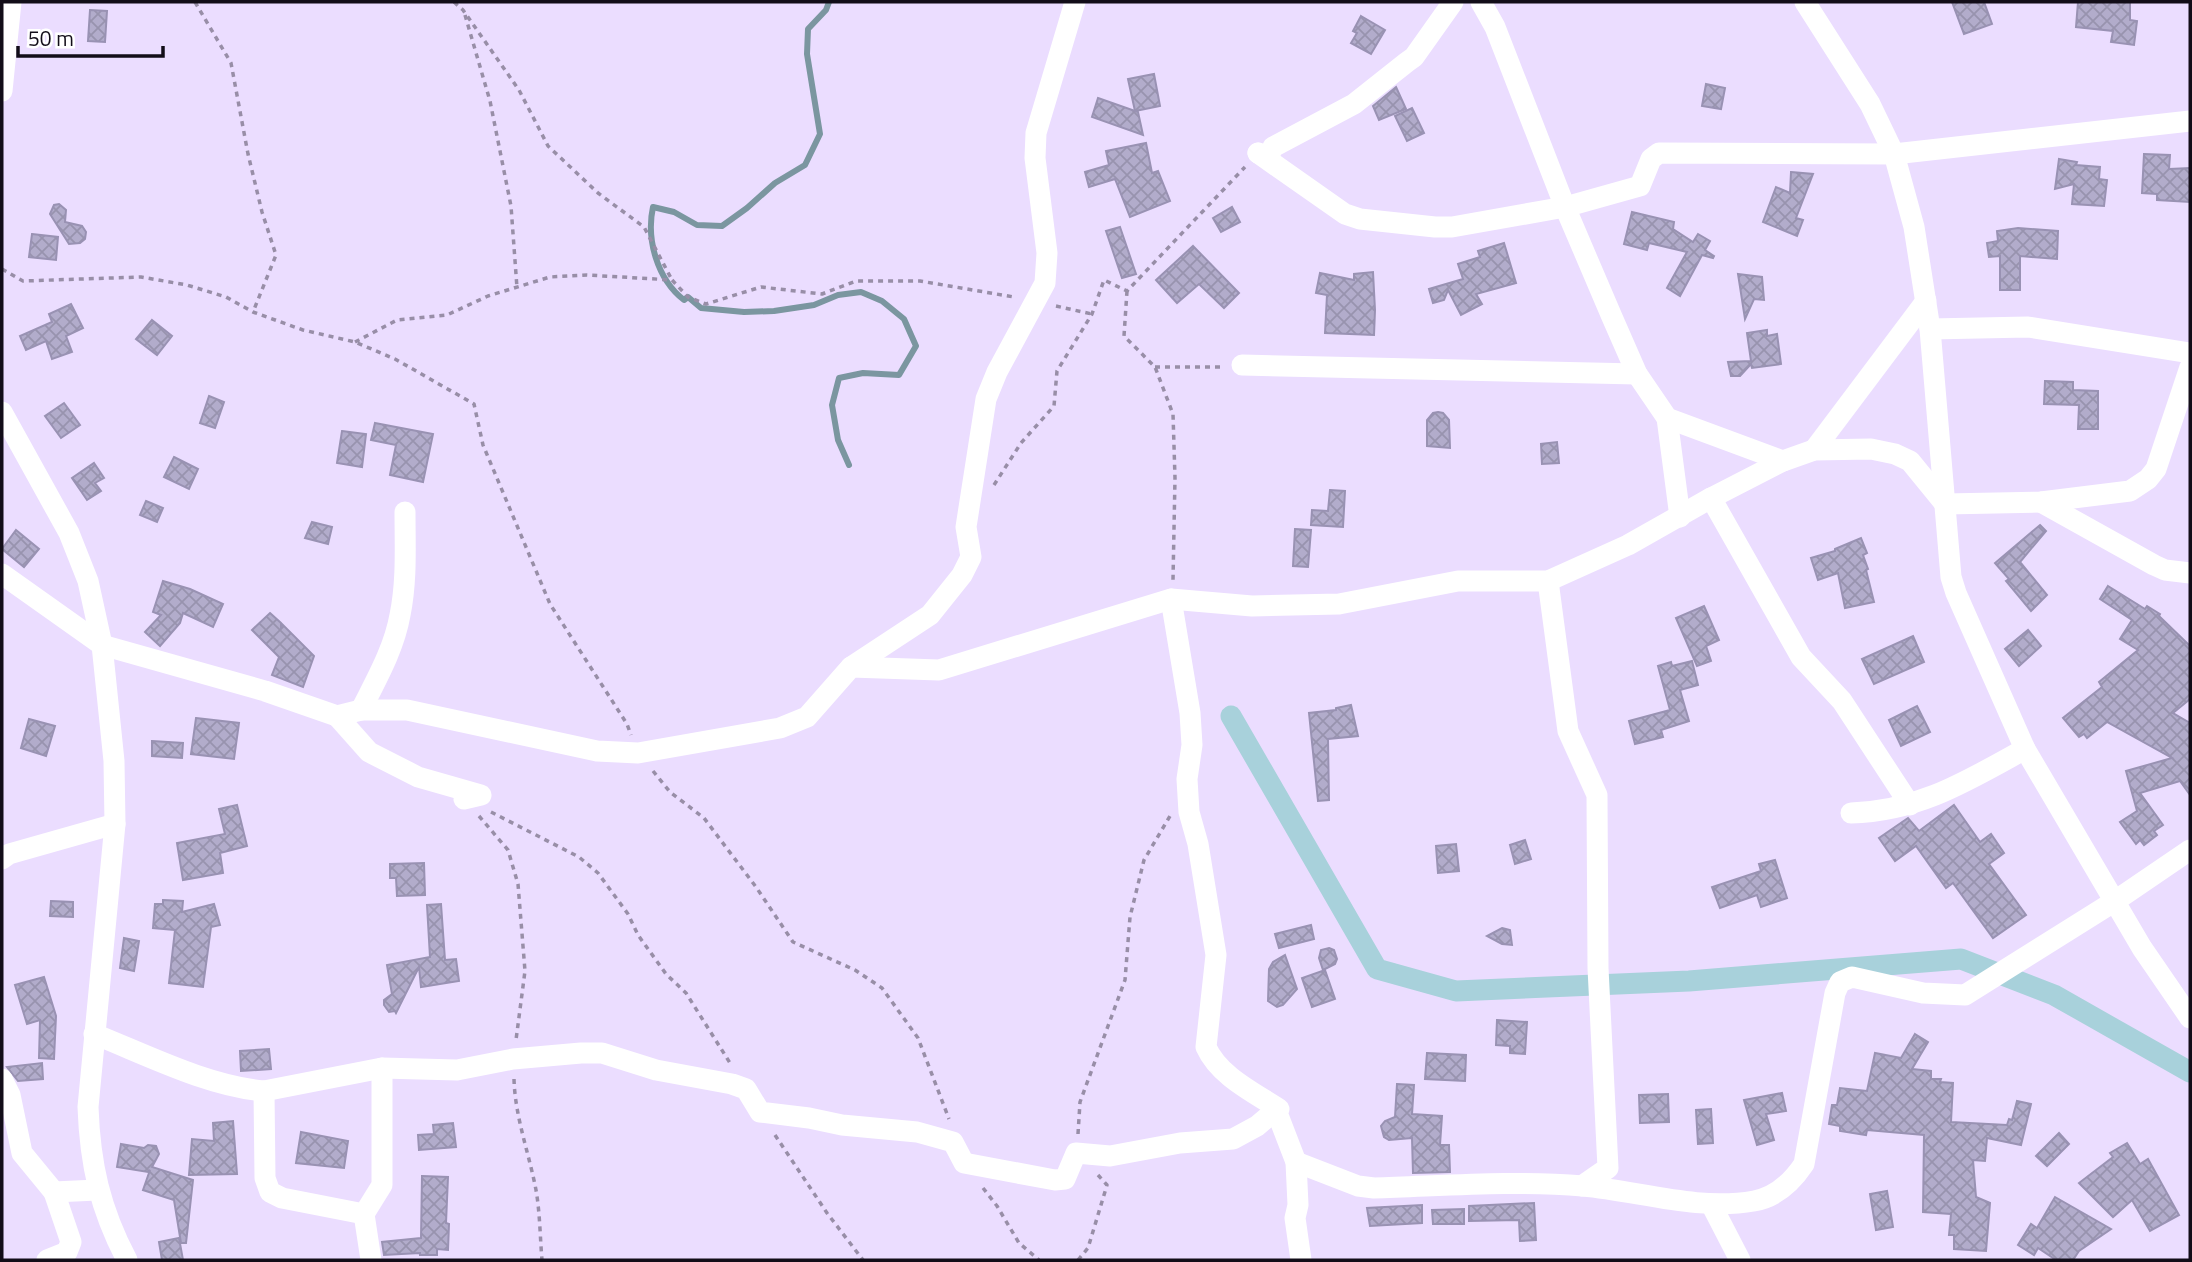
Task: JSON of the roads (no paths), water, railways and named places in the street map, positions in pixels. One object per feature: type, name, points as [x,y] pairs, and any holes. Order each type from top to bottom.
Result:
[{"type":"street","points":[[2,91],[11,2]]},
{"type":"street","points":[[337,716],[361,710],[407,710],[597,751],[638,753],[780,728],[807,717],[851,667],[930,615],[962,575],[971,557],[966,527],[986,399],[997,372],[1037,301],[1048,271],[1035,158],[1036,133],[1075,2]]},
{"type":"street","points":[[1453,2],[1407,62],[1354,104],[1273,147],[1268,158],[1258,153],[1331,205],[1360,219],[1452,227],[1565,207],[1640,186],[1651,159],[1659,153],[1894,154],[2190,121]]},
{"type":"street","points":[[1481,2],[1494,27],[1565,207],[1637,374],[1667,418],[1680,517]]},
{"type":"street","points":[[1805,2],[1862,91],[1894,154],[1914,227],[1930,329],[1951,577],[1956,593],[2025,749],[2142,948],[2190,1018]]},
{"type":"street","points":[[1814,450],[1926,301]]},
{"type":"street","points":[[1930,329],[2028,327],[2190,353]]},
{"type":"street","points":[[1242,365],[1637,374]]},
{"type":"street","points":[[1945,504],[2041,502],[2130,491],[2148,479],[2156,469],[2190,367]]},
{"type":"street","points":[[2,412],[69,533],[88,581],[102,645],[114,761],[114,824],[88,1107],[89,1147],[97,1190],[127,1260]]},
{"type":"street","points":[[1667,418],[1783,461]]},
{"type":"street","points":[[851,667],[939,670],[1171,599],[1252,607],[1339,604],[1458,581],[1548,581],[1613,553],[1783,461],[1814,450],[1871,449],[1895,454],[1910,461],[1945,504]]},
{"type":"street","points":[[1711,498],[1801,657],[1842,701],[1910,805]]},
{"type":"street","points":[[2041,502],[2154,565],[2165,570],[2190,573]]},
{"type":"street","points":[[361,710],[386,660],[400,617],[404,589],[405,512]]},
{"type":"street","points":[[2,574],[102,645],[265,691],[337,716],[369,752],[418,777],[481,795],[464,799]]},
{"type":"street","points":[[1548,581],[1568,731],[1597,795],[1598,968],[1608,1168],[1583,1186]]},
{"type":"street","points":[[1171,599],[1190,713],[1192,745],[1187,779],[1189,812],[1204,877],[1217,964],[1206,1047],[1210,1059],[1220,1069],[1279,1109],[1276,1110],[1296,1162],[1297,1205],[1294,1217],[1301,1260]]},
{"type":"street","points":[[1851,813],[1877,812],[1910,805],[1948,791],[2025,749]]},
{"type":"street","points":[[2,859],[9,854],[114,824]]},
{"type":"street","points":[[1296,1162],[1358,1186],[1374,1188],[1475,1184],[1583,1186],[1711,1204],[1756,1201],[1792,1182],[1804,1164],[1835,993],[1840,982],[1852,976],[1923,993],[1965,995],[2115,901],[2190,850]]},
{"type":"street","points":[[94,1034],[212,1080],[247,1090],[264,1091],[382,1068],[457,1070],[513,1059],[603,1053],[648,1068],[746,1089],[761,1112],[936,1136],[953,1142],[964,1163],[1055,1180],[1065,1178],[1076,1153],[1110,1156],[1180,1143],[1233,1139],[1257,1126],[1276,1110]]},
{"type":"street","points":[[371,1260],[364,1214],[382,1185],[382,1068]]},
{"type":"street","points":[[2,1079],[10,1095],[12,1155],[54,1192],[71,1242],[67,1252],[47,1260]]},
{"type":"street","points":[[264,1091],[265,1178],[270,1192],[282,1199],[364,1214]]},
{"type":"street","points":[[54,1192],[97,1190]]},
{"type":"street","points":[[1711,1204],[1740,1260]]},
{"type":"waterway","points":[[829,2],[826,10],[808,29],[807,54],[820,134],[805,165],[775,183],[722,226],[697,225],[674,212],[653,207],[651,232],[656,258],[667,281],[684,300],[688,297],[701,308],[744,312],[774,311],[814,305],[838,295],[861,292],[882,301],[904,319],[916,346],[899,375],[863,373],[839,378],[832,405],[838,440],[849,465]]},
{"type":"waterway","points":[[1231,716],[1377,969],[1456,991],[1689,981],[1961,959],[2054,995],[2190,1072]]}]
